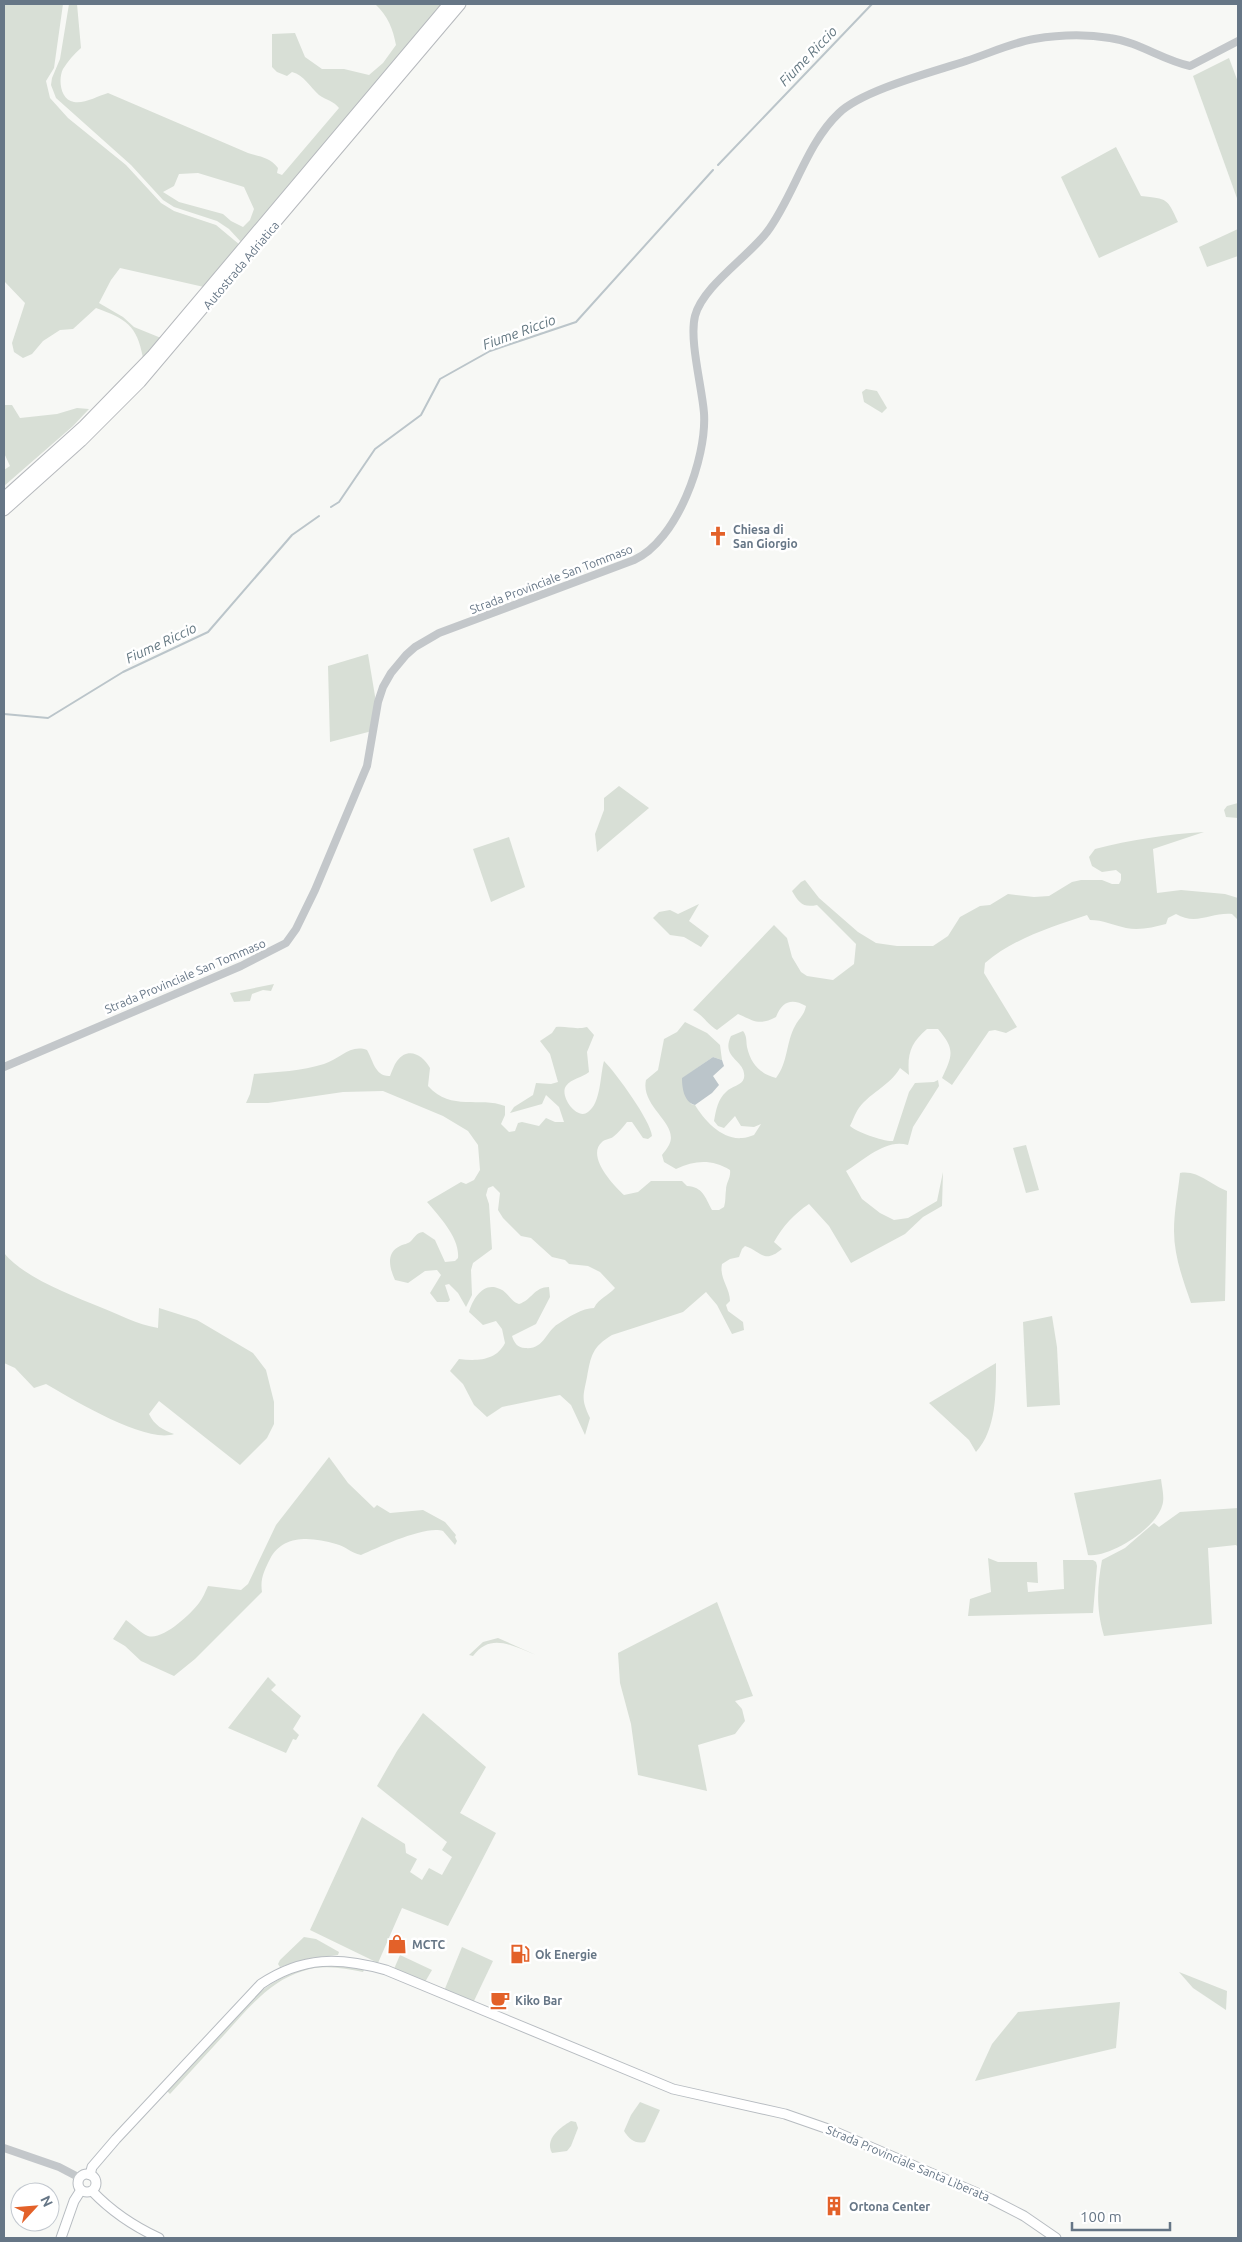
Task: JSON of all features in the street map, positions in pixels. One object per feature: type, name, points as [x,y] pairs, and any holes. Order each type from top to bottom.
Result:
[{"type":"highway","name":"Autostrada Adriatica","points":[[283,209],[449,4]]},
{"type":"highway","name":"Autostrada Adriatica","points":[[4,510],[92,431],[460,4]]},
{"type":"highway","name":"Autostrada Adriatica","points":[[4,498],[156,358]]},
{"type":"main road","name":"Strada Provinciale Santa Liberata","points":[[90,2175],[92,2168],[116,2139],[261,1984],[303,1964],[322,1960],[361,1963],[386,1970],[668,2088],[785,2114],[831,2130],[992,2198],[1024,2216],[1056,2238]]},
{"type":"main road","points":[[84,2175],[90,2175],[96,2181],[96,2186],[92,2191],[86,2192],[81,2190],[78,2184],[80,2178],[84,2175]]},
{"type":"main road","points":[[61,2238],[74,2201],[81,2190]]},
{"type":"main road","points":[[92,2191],[109,2208],[132,2224],[158,2238]]},
{"type":"street","name":"Strada Provinciale San Tommaso","points":[[4,1066],[241,966],[286,943],[296,929],[315,890],[367,766],[378,702],[383,687],[399,663],[415,647],[439,633],[634,560],[651,550],[673,521],[687,492],[696,468],[704,432],[704,413],[694,326],[699,305],[711,289],[769,230],[823,132],[839,113],[869,96],[902,82],[1032,40],[1072,36],[1108,37],[1133,43],[1190,66],[1238,41]]},
{"type":"street","points":[[4,2148],[59,2167],[80,2178]]},
{"type":"shaded area","points":[[4,4],[63,4],[54,68],[46,81],[50,98],[68,118],[126,165],[161,203],[174,211],[216,225],[240,245],[204,287],[120,268],[111,280],[99,303],[123,317],[134,327],[161,338],[143,358],[137,338],[128,325],[115,316],[96,308],[73,329],[60,330],[43,341],[32,354],[23,358],[14,352],[12,343],[25,303],[4,281]]},
{"type":"shaded area","points":[[69,4],[77,4],[81,48],[69,60],[61,73],[61,88],[69,100],[74,102],[87,101],[108,93],[248,153],[268,159],[278,168],[277,173],[282,175],[339,108],[319,95],[300,76],[292,72],[287,76],[277,72],[272,67],[272,34],[295,33],[305,57],[322,69],[344,69],[369,75],[383,63],[396,45],[389,23],[375,4],[442,4],[315,158],[291,182],[241,242],[229,229],[217,221],[174,207],[163,200],[131,165],[56,98],[51,85],[60,59]],"holes":[[[198,173],[244,187],[254,209],[250,220],[243,227],[231,221],[223,214],[179,202],[163,192],[174,186],[179,174]]]},
{"type":"shaded area","points":[[1229,58],[1238,82],[1238,201],[1193,76]]},
{"type":"shaded area","points":[[1116,147],[1141,196],[1166,201],[1178,222],[1099,258],[1061,177]]},
{"type":"shaded area","points":[[1238,229],[1238,256],[1207,267],[1199,247]]},
{"type":"shaded area","points":[[866,389],[877,391],[887,408],[882,413],[864,402],[862,392]]},
{"type":"shaded area","points":[[4,405],[12,405],[20,418],[57,414],[77,408],[89,409],[73,426],[4,486],[4,470],[10,466],[4,453]]},
{"type":"shaded area","points":[[368,654],[376,702],[372,731],[330,742],[328,666]]},
{"type":"shaded area","points":[[619,786],[649,808],[597,852],[595,834],[604,810],[604,798]]},
{"type":"shaded area","points":[[1238,803],[1238,818],[1226,817],[1224,810],[1227,806]]},
{"type":"shaded area","points":[[1204,832],[1153,849],[1157,893],[1181,890],[1225,894],[1238,898],[1238,920],[1232,914],[1190,919],[1176,914],[1168,918],[1166,924],[1136,929],[1090,920],[1087,915],[1021,940],[996,954],[985,963],[984,973],[1017,1027],[1006,1033],[995,1030],[989,1031],[952,1085],[942,1078],[950,1058],[950,1047],[938,1029],[927,1029],[917,1039],[911,1049],[909,1075],[900,1068],[890,1080],[861,1105],[850,1126],[871,1136],[893,1141],[909,1092],[915,1083],[938,1080],[939,1086],[913,1127],[908,1145],[900,1144],[883,1147],[846,1171],[862,1199],[880,1213],[894,1220],[908,1218],[937,1201],[943,1172],[942,1206],[923,1217],[905,1234],[851,1263],[829,1226],[809,1204],[794,1216],[777,1236],[774,1242],[782,1249],[771,1256],[767,1256],[745,1246],[739,1257],[730,1259],[722,1264],[722,1274],[730,1296],[730,1301],[726,1305],[728,1311],[743,1322],[744,1330],[732,1334],[717,1305],[706,1292],[683,1312],[612,1335],[596,1348],[591,1358],[585,1389],[584,1402],[590,1418],[585,1435],[571,1405],[560,1395],[502,1407],[487,1417],[474,1405],[463,1384],[450,1371],[459,1359],[479,1360],[491,1356],[497,1353],[505,1343],[502,1329],[496,1321],[483,1325],[469,1312],[476,1296],[484,1289],[494,1287],[500,1289],[519,1304],[527,1300],[536,1291],[549,1287],[550,1297],[536,1324],[512,1336],[518,1346],[531,1348],[541,1343],[554,1327],[562,1321],[580,1311],[594,1308],[598,1302],[615,1288],[600,1272],[588,1266],[569,1264],[565,1260],[552,1257],[531,1238],[521,1236],[503,1218],[498,1210],[500,1193],[493,1186],[488,1188],[486,1195],[489,1204],[492,1249],[473,1263],[471,1270],[472,1295],[466,1307],[458,1293],[449,1284],[445,1285],[450,1300],[448,1302],[437,1302],[430,1293],[441,1275],[437,1270],[425,1271],[408,1283],[395,1280],[393,1276],[390,1266],[392,1253],[395,1249],[410,1242],[416,1235],[423,1232],[435,1240],[445,1262],[455,1261],[458,1258],[458,1250],[452,1235],[427,1202],[461,1182],[466,1184],[474,1180],[480,1170],[478,1145],[468,1131],[443,1116],[383,1091],[343,1092],[268,1103],[246,1103],[254,1074],[289,1071],[316,1066],[330,1062],[350,1050],[361,1049],[367,1050],[375,1067],[385,1076],[390,1076],[401,1056],[410,1053],[419,1056],[430,1068],[428,1086],[437,1094],[446,1099],[456,1101],[495,1103],[505,1106],[505,1115],[501,1124],[509,1132],[515,1131],[518,1123],[522,1122],[539,1126],[546,1118],[555,1122],[564,1122],[559,1107],[546,1095],[542,1104],[510,1113],[514,1107],[533,1095],[536,1083],[551,1084],[558,1082],[550,1054],[540,1041],[552,1033],[556,1027],[587,1027],[594,1035],[587,1052],[589,1072],[571,1081],[566,1086],[564,1090],[567,1101],[579,1113],[584,1114],[592,1108],[598,1096],[604,1061],[640,1109],[652,1136],[648,1139],[643,1138],[632,1122],[627,1122],[613,1137],[602,1142],[598,1148],[597,1155],[608,1178],[624,1195],[638,1192],[651,1181],[682,1181],[687,1186],[697,1188],[705,1197],[712,1210],[719,1210],[724,1207],[730,1170],[710,1162],[697,1162],[676,1169],[664,1162],[662,1155],[669,1145],[671,1137],[665,1122],[649,1099],[646,1090],[646,1080],[658,1070],[664,1039],[677,1032],[685,1022],[707,1033],[720,1045],[722,1060],[713,1057],[683,1078],[691,1104],[695,1105],[714,1128],[727,1136],[742,1138],[754,1135],[761,1124],[754,1127],[741,1126],[735,1116],[724,1128],[718,1126],[714,1121],[719,1101],[723,1095],[741,1083],[744,1078],[742,1067],[729,1050],[731,1036],[743,1031],[753,1063],[760,1070],[776,1078],[783,1066],[792,1032],[806,1006],[796,1002],[788,1002],[781,1007],[776,1017],[761,1022],[738,1014],[717,1030],[693,1010],[774,925],[787,938],[792,957],[801,972],[807,976],[833,980],[854,964],[856,944],[817,905],[808,906],[799,901],[792,891],[801,882],[805,880],[819,898],[858,932],[876,943],[897,946],[933,946],[948,936],[960,917],[980,906],[990,905],[1008,894],[1034,897],[1049,896],[1072,882],[1081,880],[1102,880],[1112,884],[1119,884],[1121,874],[1116,870],[1102,872],[1092,866],[1089,857],[1095,849],[1149,838]]},
{"type":"shaded area","points":[[509,837],[525,887],[491,902],[473,849]]},
{"type":"shaded area","points":[[699,904],[689,921],[709,936],[701,947],[684,937],[670,935],[653,918],[659,912],[670,910],[678,914]]},
{"type":"shaded area","points":[[274,984],[271,991],[263,990],[252,994],[250,1001],[234,1002],[230,993]]},
{"type":"shaded area","points":[[713,1057],[722,1060],[724,1066],[713,1076],[719,1085],[712,1093],[695,1105],[686,1098],[682,1078]]},
{"type":"shaded area","points":[[1026,1145],[1039,1190],[1026,1193],[1013,1148]]},
{"type":"shaded area","points":[[1180,1173],[1199,1176],[1227,1191],[1225,1301],[1191,1303],[1180,1268],[1174,1240]]},
{"type":"shaded area","points":[[4,1253],[23,1270],[48,1285],[128,1319],[158,1328],[159,1308],[197,1320],[253,1353],[266,1370],[274,1402],[274,1424],[267,1438],[240,1465],[159,1401],[149,1414],[159,1427],[174,1434],[146,1433],[109,1418],[46,1384],[34,1388],[15,1368],[4,1363]]},
{"type":"shaded area","points":[[1052,1316],[1057,1347],[1060,1405],[1027,1407],[1023,1322]]},
{"type":"shaded area","points":[[996,1363],[992,1421],[983,1443],[976,1452],[969,1440],[929,1403]]},
{"type":"shaded area","points":[[329,1457],[348,1483],[374,1508],[377,1505],[390,1513],[423,1510],[445,1522],[456,1535],[457,1541],[455,1545],[443,1531],[435,1530],[402,1538],[361,1555],[339,1545],[317,1540],[290,1541],[282,1545],[270,1559],[263,1575],[262,1592],[195,1659],[174,1676],[141,1661],[125,1646],[113,1639],[126,1620],[148,1636],[168,1631],[195,1608],[208,1586],[241,1590],[248,1584],[276,1525]]},
{"type":"shaded area","points":[[1161,1479],[1163,1503],[1158,1515],[1151,1523],[1142,1532],[1120,1547],[1097,1555],[1088,1555],[1074,1493]]},
{"type":"shaded area","points":[[1238,1508],[1238,1547],[1236,1545],[1208,1548],[1212,1624],[1104,1636],[1098,1598],[1102,1560],[1125,1548],[1154,1523],[1159,1527],[1180,1512]]},
{"type":"shaded area","points":[[988,1558],[998,1562],[1037,1562],[1038,1583],[1027,1582],[1028,1592],[1064,1589],[1063,1560],[1093,1560],[1097,1566],[1093,1613],[968,1616],[970,1599],[991,1592]]},
{"type":"shaded area","points":[[717,1602],[753,1696],[735,1701],[742,1709],[745,1721],[735,1734],[698,1745],[707,1791],[638,1775],[631,1724],[620,1683],[618,1653]]},
{"type":"shaded area","points":[[498,1638],[536,1655],[510,1645],[495,1643],[487,1644],[473,1656],[469,1655],[483,1642]]},
{"type":"shaded area","points":[[268,1677],[276,1685],[271,1690],[301,1716],[293,1729],[299,1735],[296,1740],[293,1739],[286,1753],[228,1728]]},
{"type":"shaded area","points":[[423,1713],[486,1767],[460,1813],[496,1833],[448,1926],[402,1908],[378,1963],[310,1930],[362,1817],[405,1844],[406,1853],[417,1859],[410,1872],[422,1880],[429,1868],[442,1875],[452,1857],[442,1850],[447,1842],[377,1786],[397,1751]]},
{"type":"shaded area","points":[[304,1937],[316,1939],[339,1952],[338,1955],[311,1958],[280,1967],[278,1964],[280,1960]]},
{"type":"shaded area","points":[[462,1947],[493,1961],[473,2003],[444,1991]]},
{"type":"shaded area","points":[[400,1955],[432,1970],[425,1982],[394,1969]]},
{"type":"shaded area","points":[[325,1964],[365,1968],[363,1972],[326,1967],[310,1969],[280,1982],[250,2006],[170,2094],[166,2090],[256,1995],[288,1975]]},
{"type":"shaded area","points":[[1179,1972],[1227,1991],[1226,2010],[1193,1988]]},
{"type":"shaded area","points":[[1120,2002],[1116,2048],[975,2081],[992,2044],[1018,2012]]},
{"type":"shaded area","points":[[640,2102],[660,2110],[645,2142],[633,2141],[624,2131],[631,2115]]},
{"type":"shaded area","points":[[571,2121],[576,2122],[578,2128],[571,2146],[567,2151],[552,2153],[550,2143],[552,2138],[558,2130]]},
{"type":"waterway","name":"Fiume Riccio","points":[[718,165],[872,4]]},
{"type":"waterway","name":"Fiume Riccio","points":[[331,507],[339,502],[375,449],[421,415],[440,379],[490,351],[576,322],[713,170]]},
{"type":"waterway","name":"Fiume Riccio","points":[[4,714],[48,718],[123,672],[208,632],[292,535],[319,516]]},
{"type":"place","name":"Chiesa di San Giorgio","points":[[718,536]]},
{"type":"place","name":"MCTC","points":[[397,1944]]},
{"type":"place","name":"Ok Energie","points":[[520,1954]]},
{"type":"place","name":"Kiko Bar","points":[[500,2000]]},
{"type":"place","name":"Ortona Center","points":[[834,2206]]}]
